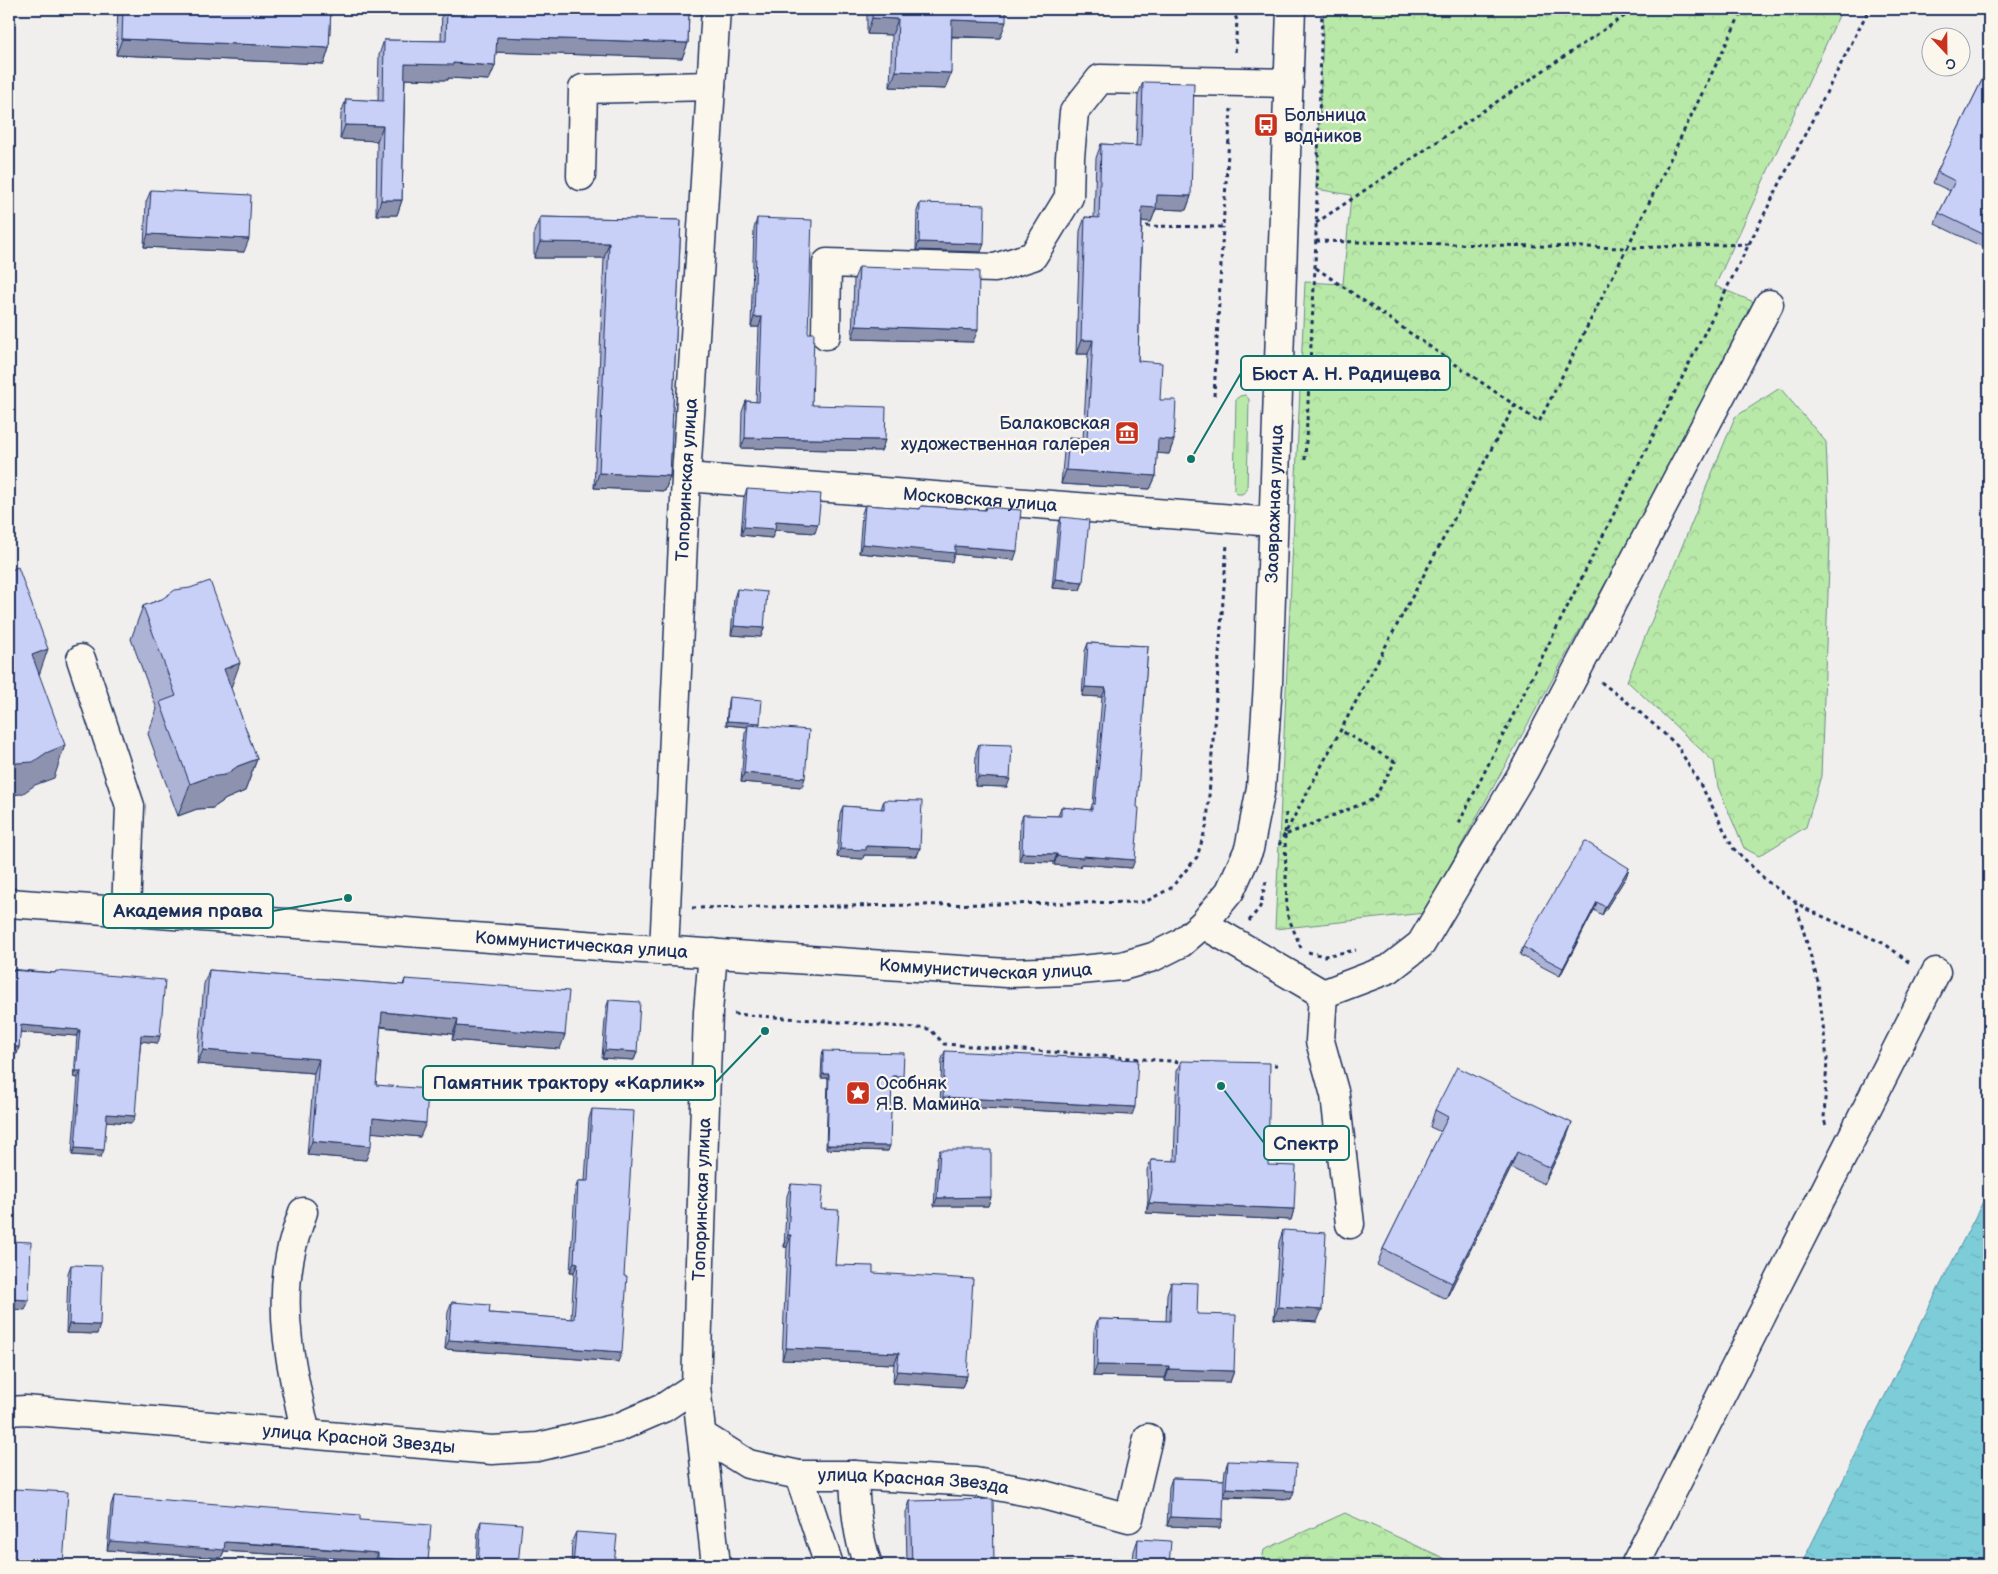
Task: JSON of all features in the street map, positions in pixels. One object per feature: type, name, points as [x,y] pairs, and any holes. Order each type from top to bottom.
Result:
[{"type":"main road","name":"Топоринская улица","points":[[664,951],[686,477],[716,9]]},
{"type":"main road","name":"Заовражная улица","points":[[1153,957],[1181,943],[1203,924],[1230,891],[1249,849],[1261,788],[1268,684],[1291,9]]},
{"type":"main road","points":[[826,335],[827,263],[995,268],[1033,256],[1069,197],[1074,112],[1100,79],[1289,83]]},
{"type":"main road","points":[[581,176],[584,88],[711,86]]},
{"type":"main road","points":[[1323,994],[1389,969],[1421,944],[1525,769],[1768,304]]},
{"type":"main road","name":"Московская улица","points":[[686,477],[1273,522]]},
{"type":"main road","points":[[81,659],[130,806],[126,912]]},
{"type":"main road","name":"Коммунистическая улица","points":[[9,903],[664,951],[1007,972],[1070,971],[1122,966],[1153,957]]},
{"type":"main road","points":[[1203,924],[1323,994]]},
{"type":"main road","name":"Топоринская улица","points":[[713,953],[708,1012],[696,1386],[716,1565]]},
{"type":"main road","points":[[1635,1565],[1934,976]]},
{"type":"main road","points":[[1323,994],[1320,1040],[1336,1095],[1350,1224]]},
{"type":"main road","points":[[303,1212],[290,1256],[285,1311],[289,1356],[306,1434]]},
{"type":"main road","name":"улица Красной Звезды","points":[[9,1411],[25,1410],[492,1450],[538,1447],[617,1428],[663,1408],[696,1386]]},
{"type":"main road","name":"улица Красная Звезда","points":[[703,1436],[748,1464],[799,1476],[854,1474],[975,1482],[1040,1494],[1129,1518],[1148,1438]]},
{"type":"main road","points":[[854,1474],[856,1514],[868,1565]]},
{"type":"main road","points":[[799,1476],[829,1565]]},
{"type":"path","points":[[1214,396],[1237,20],[1232,9]]},
{"type":"path","points":[[1305,466],[1315,268],[1322,9]]},
{"type":"path","points":[[1316,223],[1635,9]]},
{"type":"path","points":[[1315,268],[1539,422],[1627,248],[1743,9]]},
{"type":"path","points":[[1454,831],[1748,244],[1869,9]]},
{"type":"path","points":[[1129,226],[1223,227]]},
{"type":"path","points":[[1316,241],[1627,248],[1748,244]]},
{"type":"path","points":[[1276,850],[1515,405]]},
{"type":"path","points":[[666,908],[1145,902],[1171,888],[1197,857],[1207,824],[1228,518]]},
{"type":"path","points":[[1578,665],[1636,709],[1677,745],[1708,798],[1733,848],[1768,882],[1806,909],[1885,944],[1934,976]]},
{"type":"path","points":[[1285,834],[1374,799],[1396,762],[1340,730]]},
{"type":"path","points":[[1286,805],[1287,914],[1297,941],[1302,950],[1324,956],[1362,949]]},
{"type":"path","points":[[1234,941],[1260,907],[1268,874]]},
{"type":"path","points":[[1795,901],[1818,982],[1827,1059],[1824,1119],[1838,1165]]},
{"type":"path","points":[[708,1012],[930,1029],[944,1044],[1186,1062]]},
{"type":"path","points":[[1259,1065],[1277,1065]]},
{"type":"green space","points":[[1324,9],[1842,9],[1715,286],[1759,304],[1424,913],[1275,929],[1305,282],[1343,284],[1351,195],[1316,189]]},
{"type":"green space","points":[[1780,388],[1826,442],[1830,541],[1821,776],[1806,827],[1759,856],[1744,848],[1718,787],[1714,762],[1627,681],[1735,417]]},
{"type":"green space","points":[[1245,395],[1249,399],[1247,490],[1242,494],[1237,494],[1234,489],[1236,399]]},
{"type":"green space","points":[[1345,1513],[1459,1565],[1261,1565],[1264,1550]]},
{"type":"water","points":[[1989,1190],[1989,1565],[1801,1565],[1932,1301]]},
{"type":"building","points":[[123,9],[331,9],[329,48],[122,39]]},
{"type":"building","points":[[447,9],[689,9],[688,43],[497,37],[495,66],[453,63],[453,65],[405,64],[402,200],[381,200],[383,126],[345,125],[346,99],[383,101],[384,40],[446,41]]},
{"type":"building","points":[[873,9],[1006,9],[1006,22],[952,20],[951,73],[896,71],[898,19],[872,18]]},
{"type":"building","points":[[1989,66],[1989,237],[1939,213],[1955,181],[1937,172]]},
{"type":"building","points":[[1143,82],[1194,83],[1191,196],[1157,195],[1156,208],[1142,207],[1138,361],[1162,363],[1160,400],[1176,400],[1174,440],[1158,439],[1156,476],[1066,470],[1069,438],[1087,439],[1093,340],[1081,340],[1085,217],[1099,218],[1101,144],[1141,146]]},
{"type":"building","points":[[151,190],[251,195],[249,239],[148,234]]},
{"type":"building","points":[[920,203],[985,205],[984,244],[919,242]]},
{"type":"building","points":[[540,217],[681,220],[670,476],[599,473],[609,243],[540,242]]},
{"type":"building","points":[[757,218],[812,220],[808,333],[814,333],[812,405],[886,407],[885,440],[745,438],[746,401],[759,402],[762,317],[754,317]]},
{"type":"building","points":[[859,267],[979,271],[978,330],[856,326]]},
{"type":"building","points":[[747,489],[821,494],[818,524],[776,521],[775,529],[744,527]]},
{"type":"building","points":[[865,505],[920,509],[921,506],[985,510],[986,507],[1021,510],[1017,551],[955,546],[955,553],[862,544]]},
{"type":"building","points":[[1061,517],[1089,520],[1083,582],[1055,579]]},
{"type":"building","points":[[18,567],[48,649],[32,655],[65,745],[46,753],[33,762],[17,763],[9,766],[9,571]]},
{"type":"building","points":[[210,581],[240,663],[224,669],[257,759],[238,766],[225,775],[209,777],[190,784],[160,702],[176,696],[143,606],[162,599],[175,590],[190,588]]},
{"type":"building","points":[[737,589],[767,592],[764,628],[734,626]]},
{"type":"building","points":[[1088,643],[1148,646],[1135,860],[1022,853],[1023,815],[1061,816],[1061,807],[1092,810],[1092,804],[1095,804],[1106,688],[1085,687]]},
{"type":"building","points":[[729,697],[762,700],[760,723],[727,721]]},
{"type":"building","points":[[748,725],[809,730],[805,778],[744,773]]},
{"type":"building","points":[[979,744],[1012,745],[1010,779],[978,777]]},
{"type":"building","points":[[884,800],[922,801],[920,848],[866,846],[866,850],[840,849],[843,806],[884,809]]},
{"type":"building","points":[[1585,841],[1629,868],[1605,907],[1597,902],[1563,968],[1523,947]]},
{"type":"building","points":[[9,970],[55,973],[56,971],[165,980],[160,1036],[141,1035],[135,1116],[107,1114],[104,1150],[75,1148],[81,1071],[76,1071],[80,1030],[21,1025],[19,1047],[9,1047]]},
{"type":"building","points":[[209,970],[404,985],[405,979],[569,991],[565,1035],[457,1026],[458,1019],[382,1012],[376,1085],[428,1089],[426,1123],[373,1118],[371,1146],[312,1141],[319,1059],[203,1050]]},
{"type":"building","points":[[609,1000],[640,1002],[637,1052],[605,1050]]},
{"type":"building","points":[[823,1051],[904,1053],[903,1076],[892,1076],[890,1146],[827,1145],[829,1074],[823,1074]]},
{"type":"building","points":[[945,1051],[1138,1060],[1135,1107],[943,1097]]},
{"type":"building","points":[[1181,1061],[1270,1063],[1268,1165],[1296,1166],[1294,1209],[1149,1203],[1152,1190],[1151,1160],[1178,1161]]},
{"type":"building","points":[[1457,1067],[1572,1123],[1550,1168],[1517,1152],[1452,1283],[1383,1249],[1448,1117],[1435,1110]]},
{"type":"building","points":[[592,1109],[634,1111],[624,1276],[627,1276],[622,1352],[449,1340],[452,1302],[490,1305],[489,1313],[574,1319],[578,1263],[574,1262],[578,1181],[588,1181]]},
{"type":"building","points":[[940,1150],[991,1150],[991,1197],[937,1198]]},
{"type":"building","points":[[791,1184],[823,1186],[821,1209],[839,1210],[835,1265],[873,1266],[873,1273],[973,1279],[967,1376],[897,1371],[899,1353],[786,1348],[791,1235],[788,1235]]},
{"type":"building","points":[[1283,1230],[1326,1233],[1322,1310],[1278,1307]]},
{"type":"building","points":[[9,1241],[31,1242],[29,1300],[9,1299]]},
{"type":"building","points":[[71,1265],[102,1266],[100,1325],[69,1324]]},
{"type":"building","points":[[1171,1282],[1198,1283],[1197,1314],[1236,1315],[1234,1371],[1169,1369],[1169,1366],[1097,1365],[1098,1319],[1170,1321]]},
{"type":"building","points":[[1228,1461],[1296,1464],[1294,1491],[1226,1488]]},
{"type":"building","points":[[1172,1478],[1224,1480],[1223,1519],[1170,1517]]},
{"type":"building","points":[[15,1489],[68,1492],[63,1565],[9,1564]]},
{"type":"building","points":[[114,1496],[360,1515],[360,1520],[431,1525],[428,1562],[378,1558],[378,1553],[292,1546],[225,1542],[224,1550],[110,1541]]},
{"type":"building","points":[[993,1499],[994,1565],[912,1565],[910,1501]]},
{"type":"building","points":[[481,1521],[522,1524],[518,1565],[478,1565]]},
{"type":"building","points":[[576,1532],[617,1535],[614,1565],[573,1565]]},
{"type":"building","points":[[1138,1539],[1171,1541],[1169,1565],[1112,1565],[1112,1558],[1137,1560]]},
{"type":"building","points":[[1015,1561],[1072,1562],[1072,1565],[1015,1565]]},
{"type":"place","name":"Больница водников","points":[[1266,125]]},
{"type":"place","name":"Балаковская художественная галерея","points":[[1127,433]]},
{"type":"place","name":"Бюст А. Н. Радищева","points":[[1191,459]]},
{"type":"place","name":"Академия права","points":[[348,898]]},
{"type":"place","name":"Памятник трактору «Карлик»","points":[[765,1031]]},
{"type":"place","name":"Спектр","points":[[1221,1086]]},
{"type":"place","name":"Особняк Я.В. Мамина","points":[[858,1093]]}]
